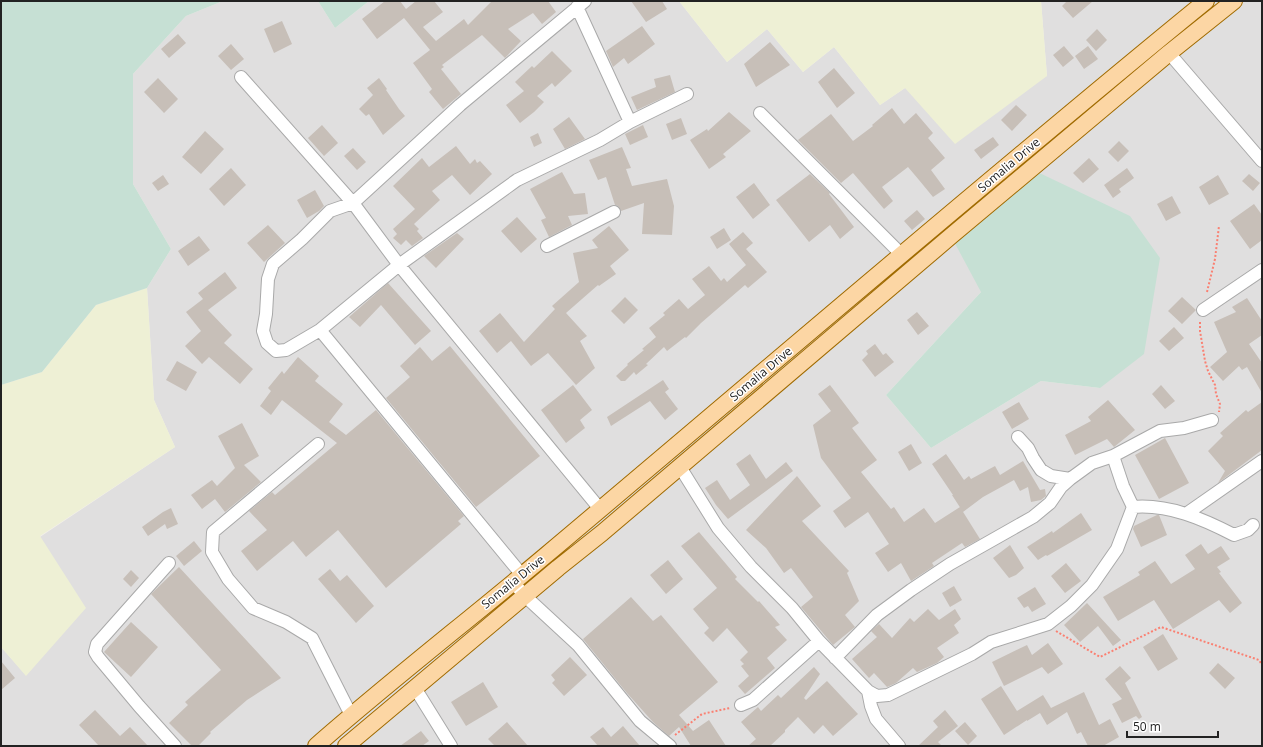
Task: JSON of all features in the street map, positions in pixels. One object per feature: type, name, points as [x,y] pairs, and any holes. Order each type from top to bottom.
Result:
[{"type":"main road","name":"Somalia Drive","points":[[316,746],[351,715],[600,509],[1206,1]]},
{"type":"main road","name":"Somalia Drive","points":[[346,746],[602,534],[951,236],[1169,53],[1234,1]]},
{"type":"street","points":[[630,122],[581,4],[460,105],[353,203],[330,211],[302,239],[273,264],[268,280],[266,314],[263,331],[267,343],[276,351],[286,350],[320,330],[399,265],[517,180],[600,140],[630,122],[687,94]]},
{"type":"street","points":[[1169,53],[1262,160]]},
{"type":"street","points":[[241,78],[353,203],[399,265],[600,509]]},
{"type":"street","points":[[760,113],[902,255]]},
{"type":"street","points":[[548,246],[614,212]]},
{"type":"street","points":[[1203,310],[1262,270]]},
{"type":"street","points":[[320,330],[517,578],[526,596],[578,646],[640,721],[668,744]]},
{"type":"street","points":[[835,658],[877,615],[950,564],[1032,517],[1050,503],[1061,487],[1092,463],[1113,456],[1160,431],[1184,428],[1212,420]]},
{"type":"street","points":[[1018,437],[1028,448],[1041,470],[1051,476],[1070,479]]},
{"type":"street","points":[[318,444],[213,532],[212,552],[228,579],[254,608],[286,622],[312,638],[351,715]]},
{"type":"street","points":[[680,467],[718,528],[751,567],[792,608],[835,658],[868,691],[877,696],[888,694],[972,654],[991,642],[1048,624],[1071,606],[1092,585],[1117,549],[1134,507],[1123,486],[1113,456]]},
{"type":"street","points":[[1186,514],[1262,461]]},
{"type":"street","points":[[1134,507],[1155,507],[1186,514],[1234,535],[1248,530],[1253,525]]},
{"type":"street","points":[[169,563],[97,644],[95,652],[98,658],[139,706],[176,746]]},
{"type":"street","points":[[741,705],[753,700],[819,641]]},
{"type":"street","points":[[415,688],[451,746]]},
{"type":"street","points":[[868,691],[871,706],[876,719],[899,746]]},
{"type":"path","points":[[1212,420],[1218,416],[1220,404],[1216,394],[1215,385],[1205,361],[1200,331],[1201,317],[1215,259],[1219,226]]},
{"type":"path","points":[[1048,624],[1058,633],[1100,657],[1161,627],[1259,660],[1262,665]]},
{"type":"path","points":[[668,744],[702,714],[741,705]]},
{"type":"shaded area","points":[[223,1],[318,1],[335,28],[369,1],[679,1],[727,62],[767,29],[803,72],[834,47],[880,105],[905,88],[1047,76],[1041,1],[1262,1],[1262,746],[1,746],[1,647],[26,675],[40,537],[175,447],[154,400],[147,288],[171,249],[133,184],[133,74],[186,16]],"holes":[[[981,292],[1100,388],[1041,381],[931,448],[886,395]]]},
{"type":"green space","points":[[1,1],[223,1],[186,16],[133,74],[133,184],[171,249],[147,288],[96,305],[42,372],[1,385]]},
{"type":"green space","points":[[318,1],[369,1],[335,28]]},
{"type":"green space","points":[[679,1],[1041,1],[1047,76],[955,144],[905,88],[880,105],[834,47],[803,72],[767,29],[727,62]]},
{"type":"green space","points":[[1031,169],[1130,216],[1160,258],[1144,354],[1100,388],[1041,381],[931,448],[886,395],[981,292],[951,236]]},
{"type":"green space","points":[[147,288],[154,400],[175,447],[40,536],[86,608],[26,676],[1,647],[1,385],[42,372],[96,305]]},
{"type":"building","points":[[385,1],[400,1],[406,9],[416,1],[434,1],[443,12],[423,27],[436,41],[464,19],[468,25],[492,1],[548,1],[556,12],[542,24],[533,13],[508,29],[521,41],[505,58],[482,35],[442,65],[444,67],[441,69],[461,94],[443,109],[429,92],[432,89],[413,63],[430,50],[404,18],[377,39],[362,19]]},
{"type":"building","points":[[631,1],[662,1],[667,9],[646,22]]},
{"type":"building","points":[[1067,1],[1093,1],[1073,18],[1062,6]]},
{"type":"building","points":[[282,21],[292,44],[274,53],[264,29]]},
{"type":"building","points":[[642,26],[655,44],[628,64],[624,58],[613,67],[606,51]]},
{"type":"building","points":[[1097,29],[1107,40],[1096,51],[1086,40]]},
{"type":"building","points":[[178,34],[186,43],[169,58],[161,49]]},
{"type":"building","points":[[770,42],[790,65],[756,87],[744,64]]},
{"type":"building","points":[[231,44],[244,59],[231,70],[218,56]]},
{"type":"building","points":[[1064,46],[1074,58],[1063,67],[1053,55]]},
{"type":"building","points":[[1088,46],[1098,59],[1084,69],[1075,56]]},
{"type":"building","points":[[552,51],[572,71],[555,87],[552,83],[537,96],[544,102],[520,123],[506,105],[524,91],[515,82],[532,66],[534,68]]},
{"type":"building","points":[[834,68],[855,93],[837,108],[818,82]]},
{"type":"building","points":[[670,75],[675,92],[637,110],[631,97],[656,87],[654,79]]},
{"type":"building","points":[[158,78],[178,99],[164,113],[144,92]]},
{"type":"building","points":[[379,78],[405,116],[383,135],[369,114],[366,116],[359,109],[373,95],[367,88]]},
{"type":"building","points":[[1016,105],[1027,115],[1012,131],[1001,120]]},
{"type":"building","points":[[892,108],[904,124],[916,113],[933,133],[928,138],[945,158],[931,170],[945,189],[933,197],[908,167],[882,187],[893,201],[884,209],[853,173],[841,183],[798,140],[831,114],[853,141],[873,126],[872,125]]},
{"type":"building","points":[[729,112],[751,131],[723,154],[726,157],[709,169],[690,140],[707,129],[708,131]]},
{"type":"building","points":[[569,117],[585,139],[565,149],[553,129]]},
{"type":"building","points":[[681,118],[687,134],[672,140],[666,124]]},
{"type":"building","points":[[322,125],[338,143],[324,156],[308,138]]},
{"type":"building","points":[[643,125],[648,137],[630,145],[625,134]]},
{"type":"building","points":[[205,131],[224,149],[201,174],[182,157]]},
{"type":"building","points":[[538,133],[542,143],[534,147],[530,137]]},
{"type":"building","points":[[993,137],[999,145],[981,159],[974,150]]},
{"type":"building","points":[[1119,141],[1129,151],[1118,162],[1108,152]]},
{"type":"building","points":[[456,146],[470,164],[475,159],[477,163],[480,161],[492,174],[470,195],[452,175],[432,191],[440,200],[414,224],[419,229],[417,231],[423,238],[412,246],[406,240],[401,245],[393,238],[397,234],[393,229],[415,209],[393,186],[422,158],[429,167]]},
{"type":"building","points":[[622,147],[631,168],[626,169],[632,186],[667,179],[674,206],[672,235],[642,234],[644,203],[621,211],[618,206],[615,205],[606,177],[598,180],[589,160]]},
{"type":"building","points":[[353,148],[366,162],[357,170],[344,156]]},
{"type":"building","points":[[1089,158],[1099,169],[1083,183],[1073,173]]},
{"type":"building","points":[[231,168],[246,185],[224,206],[209,189]]},
{"type":"building","points":[[1127,168],[1134,178],[1119,189],[1121,192],[1113,198],[1104,185]]},
{"type":"building","points":[[562,172],[574,194],[585,193],[588,214],[568,216],[572,225],[549,237],[541,220],[546,218],[530,189]]},
{"type":"building","points":[[810,174],[830,193],[829,194],[854,227],[840,239],[830,225],[809,242],[776,200]]},
{"type":"building","points":[[1249,174],[1260,183],[1253,191],[1242,181]]},
{"type":"building","points":[[163,175],[169,184],[158,191],[152,183]]},
{"type":"building","points":[[1218,175],[1229,194],[1209,205],[1199,187]]},
{"type":"building","points":[[754,183],[770,205],[753,219],[736,197]]},
{"type":"building","points":[[315,190],[324,206],[319,211],[307,218],[297,200]]},
{"type":"building","points":[[1172,196],[1181,213],[1166,221],[1157,204]]},
{"type":"building","points":[[1254,204],[1262,215],[1262,240],[1250,249],[1230,221]]},
{"type":"building","points":[[917,210],[925,219],[912,230],[904,221]]},
{"type":"building","points":[[517,217],[537,239],[521,253],[501,231]]},
{"type":"building","points":[[268,225],[285,243],[264,262],[247,243]]},
{"type":"building","points":[[609,226],[629,250],[610,266],[616,274],[599,286],[598,285],[566,313],[587,336],[580,341],[595,368],[576,385],[548,353],[531,366],[511,341],[497,353],[479,331],[500,313],[524,342],[555,309],[552,306],[579,282],[573,253],[598,248],[592,240]]},
{"type":"building","points":[[724,228],[731,240],[717,249],[710,237]]},
{"type":"building","points":[[743,232],[753,243],[746,249],[767,272],[748,288],[745,285],[686,338],[685,337],[667,351],[664,347],[646,364],[648,365],[636,375],[634,372],[625,381],[621,381],[616,376],[656,337],[649,328],[665,315],[663,313],[679,299],[688,309],[705,295],[692,279],[709,266],[721,281],[724,278],[727,282],[746,265],[729,244]]},
{"type":"building","points":[[457,233],[464,239],[436,268],[424,256]]},
{"type":"building","points":[[199,236],[210,250],[188,266],[178,251]]},
{"type":"building","points":[[225,272],[237,288],[208,310],[232,335],[224,343],[253,369],[240,384],[209,357],[202,364],[185,346],[201,331],[186,312],[203,299],[198,293]]},
{"type":"building","points":[[388,283],[431,331],[415,345],[381,305],[360,327],[349,317]]},
{"type":"building","points":[[625,297],[638,310],[624,324],[611,311]]},
{"type":"building","points":[[1182,297],[1196,310],[1182,324],[1168,311]]},
{"type":"building","points":[[1247,298],[1262,321],[1262,335],[1249,344],[1262,363],[1262,393],[1247,367],[1242,370],[1239,366],[1223,381],[1210,367],[1227,352],[1214,322],[1236,312],[1232,307]]},
{"type":"building","points":[[917,312],[929,326],[918,335],[907,320]]},
{"type":"building","points":[[1174,327],[1184,338],[1169,351],[1159,341]]},
{"type":"building","points":[[875,344],[883,355],[886,353],[894,362],[875,377],[862,360],[868,354],[866,351]]},
{"type":"building","points":[[450,346],[540,456],[476,507],[386,398],[410,377],[400,366],[420,347],[432,361]]},
{"type":"building","points":[[298,357],[319,376],[315,381],[343,404],[329,422],[346,435],[376,410],[464,516],[458,521],[461,524],[386,588],[338,530],[306,557],[293,541],[257,571],[241,551],[267,530],[249,511],[272,492],[275,495],[337,443],[282,400],[271,415],[260,406],[271,391],[268,388],[282,371],[284,374]]},
{"type":"building","points":[[177,361],[197,372],[186,391],[166,380]]},
{"type":"building","points":[[663,380],[669,389],[665,392],[678,409],[665,420],[650,401],[611,426],[607,417]]},
{"type":"building","points":[[573,385],[592,410],[580,420],[585,428],[566,443],[541,410]]},
{"type":"building","points":[[830,385],[859,423],[852,428],[877,460],[861,472],[891,509],[894,507],[904,522],[924,508],[935,523],[960,507],[980,539],[965,547],[962,543],[932,563],[934,566],[911,581],[901,563],[888,572],[875,553],[889,544],[868,512],[845,528],[833,511],[851,498],[821,458],[813,425],[831,411],[818,394]]},
{"type":"building","points":[[1161,385],[1175,401],[1165,409],[1152,394]]},
{"type":"building","points":[[1108,400],[1135,430],[1114,447],[1107,439],[1075,455],[1065,435],[1091,421],[1088,417]]},
{"type":"building","points":[[1019,402],[1029,419],[1012,429],[1002,412]]},
{"type":"building","points":[[1262,402],[1262,450],[1218,483],[1225,471],[1208,451],[1223,436],[1220,433],[1246,410],[1248,412]]},
{"type":"building","points":[[242,423],[259,456],[244,465],[261,482],[225,512],[215,499],[202,509],[191,495],[212,480],[217,486],[235,468],[218,436]]},
{"type":"building","points":[[1165,438],[1189,483],[1159,499],[1135,455]]},
{"type":"building","points":[[911,444],[922,463],[909,471],[898,452]]},
{"type":"building","points":[[750,454],[766,479],[786,462],[793,471],[728,519],[716,505],[705,488],[717,480],[730,500],[750,485],[736,464]]},
{"type":"building","points":[[946,454],[964,480],[969,476],[971,479],[995,466],[1000,475],[1023,461],[1040,490],[1045,489],[1046,496],[1041,500],[1031,502],[1028,487],[1020,491],[1014,480],[983,497],[963,512],[932,464]]},
{"type":"building","points":[[797,476],[821,506],[802,521],[849,571],[847,573],[859,601],[845,615],[855,627],[833,645],[801,607],[813,597],[791,568],[784,573],[766,548],[746,530]]},
{"type":"building","points":[[171,508],[178,524],[167,529],[165,524],[148,536],[142,527]]},
{"type":"building","points":[[1081,513],[1092,530],[1038,560],[1027,547],[1052,531],[1053,533]]},
{"type":"building","points":[[1159,515],[1167,535],[1141,547],[1133,529],[1134,526]]},
{"type":"building","points":[[699,532],[737,577],[735,579],[758,602],[759,601],[780,625],[775,627],[787,640],[767,658],[775,668],[745,694],[738,686],[749,676],[741,666],[744,664],[740,660],[748,652],[727,628],[713,642],[704,633],[709,628],[693,609],[717,588],[681,546]]},
{"type":"building","points":[[194,541],[202,551],[184,566],[176,556]]},
{"type":"building","points":[[1201,544],[1208,554],[1221,546],[1230,559],[1217,567],[1221,572],[1219,573],[1242,603],[1230,613],[1219,600],[1173,629],[1154,600],[1118,621],[1103,597],[1140,575],[1138,572],[1155,561],[1171,584],[1195,569],[1185,555]]},
{"type":"building","points":[[1010,545],[1024,568],[1016,575],[1009,578],[993,558]]},
{"type":"building","points":[[668,560],[683,579],[666,594],[650,575]]},
{"type":"building","points":[[1066,563],[1081,581],[1065,593],[1051,576]]},
{"type":"building","points":[[179,567],[281,678],[247,700],[210,732],[211,733],[198,746],[192,746],[169,723],[188,705],[185,702],[221,670],[151,594]]},
{"type":"building","points":[[330,569],[340,581],[347,575],[374,606],[356,623],[318,579]]},
{"type":"building","points":[[131,570],[139,578],[131,587],[123,579]]},
{"type":"building","points":[[954,586],[962,600],[950,607],[942,593]]},
{"type":"building","points":[[1035,587],[1046,604],[1032,612],[1028,606],[1024,608],[1017,598]]},
{"type":"building","points":[[631,597],[653,621],[661,615],[718,682],[679,715],[693,731],[709,720],[726,746],[691,746],[679,727],[669,736],[653,722],[626,692],[583,639]]},
{"type":"building","points":[[1087,603],[1121,640],[1113,646],[1098,626],[1080,642],[1064,625]]},
{"type":"building","points":[[928,609],[939,620],[955,609],[961,619],[954,625],[959,633],[937,648],[944,657],[937,663],[917,672],[913,668],[896,683],[887,687],[874,673],[869,678],[852,659],[877,637],[871,631],[879,624],[892,638],[910,618],[914,622]]},
{"type":"building","points":[[131,622],[158,647],[131,677],[104,652]]},
{"type":"building","points":[[1163,634],[1178,659],[1158,671],[1143,647]]},
{"type":"building","points":[[1048,643],[1063,664],[1048,674],[1042,667],[1004,686],[992,662],[1027,645],[1032,655]]},
{"type":"building","points":[[570,657],[587,675],[564,696],[552,683],[555,680],[551,675]]},
{"type":"building","points":[[1,661],[15,678],[1,690]]},
{"type":"building","points":[[1218,663],[1235,678],[1225,689],[1209,673]]},
{"type":"building","points":[[1120,666],[1131,678],[1125,683],[1142,717],[1139,719],[1136,716],[1122,723],[1112,704],[1122,699],[1105,679]]},
{"type":"building","points":[[814,667],[820,674],[804,698],[806,700],[827,681],[858,714],[833,736],[823,725],[814,734],[798,717],[770,746],[748,746],[756,739],[741,722],[758,707],[761,711],[778,695],[781,698]]},
{"type":"building","points":[[483,682],[498,707],[466,726],[451,702]]},
{"type":"building","points":[[1001,686],[1017,711],[1043,695],[1051,708],[1084,692],[1099,725],[1110,719],[1119,737],[1103,746],[1088,746],[1081,732],[1077,734],[1067,712],[1047,725],[1040,713],[1004,735],[981,699]]},
{"type":"building","points":[[95,710],[120,736],[130,727],[148,746],[99,746],[79,725]]},
{"type":"building","points":[[945,710],[958,726],[938,742],[942,746],[918,746],[938,727],[933,721]]},
{"type":"building","points":[[507,722],[528,746],[495,746],[488,739]]},
{"type":"building","points":[[965,722],[977,736],[968,745],[955,731]]},
{"type":"building","points":[[623,726],[640,746],[598,746],[590,737],[603,727],[611,737]]},
{"type":"building","points":[[421,731],[429,741],[422,746],[400,746]]}]
